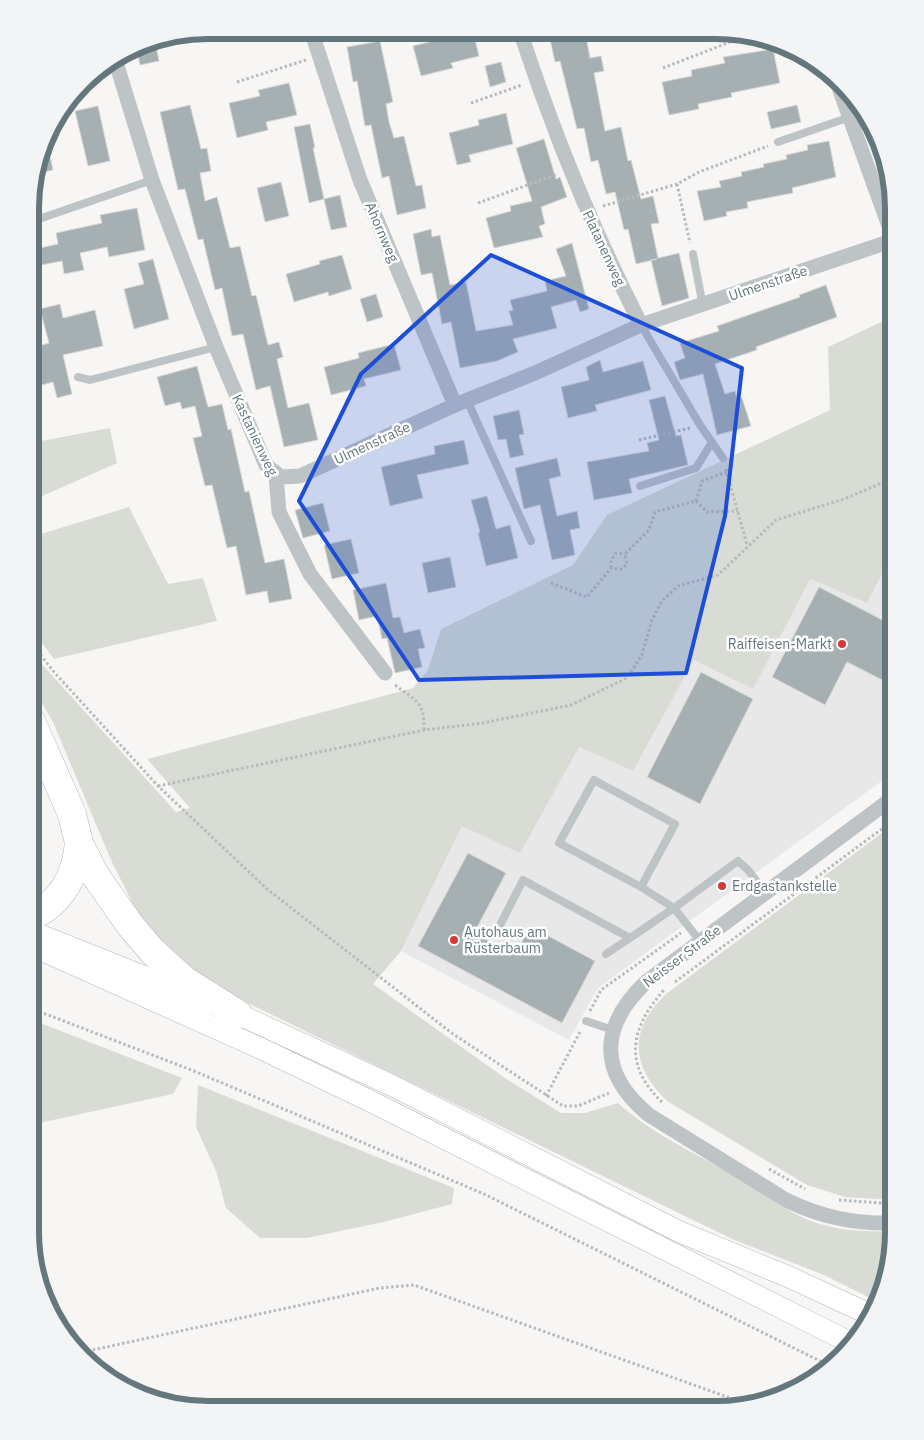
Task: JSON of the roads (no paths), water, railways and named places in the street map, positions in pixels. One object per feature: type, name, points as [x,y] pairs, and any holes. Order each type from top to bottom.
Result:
[{"type":"highway","points":[[39,738],[72,814],[79,842],[94,875],[130,925],[153,952],[184,980],[238,1014]]},
{"type":"highway","points":[[39,912],[47,908],[68,884],[76,866],[79,842]]},
{"type":"main road","points":[[39,945],[238,1014],[391,1086],[680,1232],[789,1277],[865,1312]]},
{"type":"main road","points":[[39,946],[209,1024],[363,1098],[846,1340]]},
{"type":"street","name":"Ahornweg","points":[[314,39],[360,180],[461,403]]},
{"type":"street","name":"Platanenweg","points":[[523,39],[536,81],[570,170],[587,211],[641,325]]},
{"type":"street","name":"Kastanienweg","points":[[117,65],[152,180],[216,348],[266,465],[276,475],[279,512],[310,574],[385,673]]},
{"type":"street","points":[[842,95],[885,215]]},
{"type":"street","name":"Ulmenstraße","points":[[276,475],[288,478],[300,476],[461,403],[535,373],[641,325],[885,243]]},
{"type":"street","name":"Neisser Straße","points":[[885,804],[700,941],[634,993],[623,1007],[613,1030],[613,1063],[621,1087],[631,1100],[649,1116],[786,1200],[810,1211],[841,1220],[885,1222]]},
{"type":"lane","points":[[778,142],[850,117]]},
{"type":"lane","points":[[39,219],[152,180]]},
{"type":"lane","points":[[693,254],[702,306]]},
{"type":"lane","points":[[641,325],[700,425],[723,458]]},
{"type":"lane","points":[[78,377],[90,380],[216,348]]},
{"type":"lane","points":[[461,403],[531,540]]},
{"type":"lane","points":[[640,486],[696,468],[712,442]]},
{"type":"lane","points":[[641,887],[675,824],[594,780],[558,844],[641,887],[674,908],[700,941]]},
{"type":"lane","points":[[606,954],[674,908],[738,861],[765,892]]},
{"type":"lane","points":[[495,935],[523,880],[630,938]]},
{"type":"lane","points":[[586,1021],[613,1030]]},
{"type":"place","name":"Raiffeisen-Markt","points":[[842,644]]},
{"type":"place","name":"Erdgastankstelle","points":[[722,886]]},
{"type":"place","name":"Autohaus am Rüsterbaum","points":[[454,940]]}]
